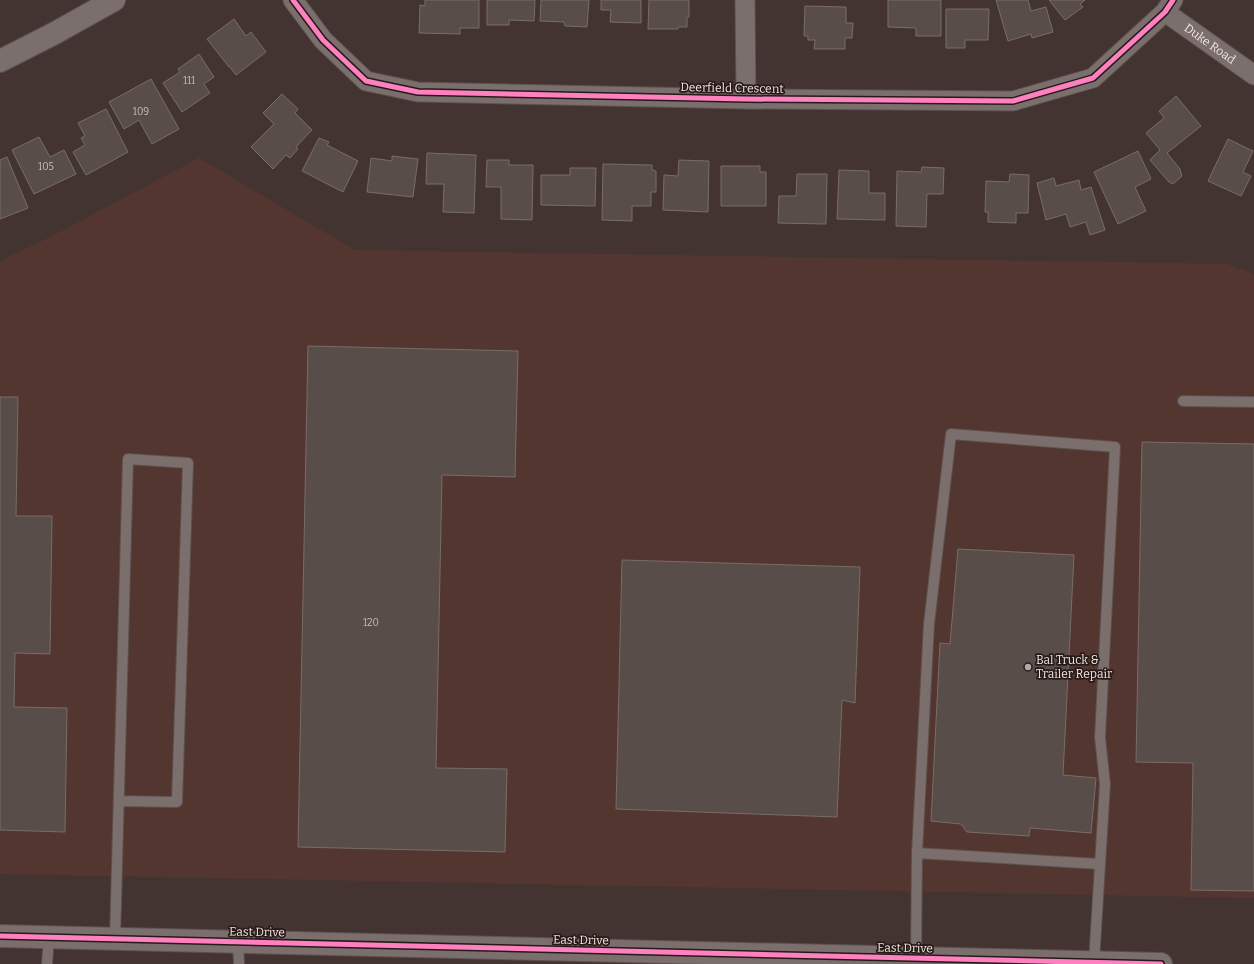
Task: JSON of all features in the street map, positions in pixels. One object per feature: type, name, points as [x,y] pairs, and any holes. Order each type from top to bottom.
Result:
[{"type":"street","points":[[0,61],[55,33],[114,0]]},
{"type":"street","name":"Deerfield Crescent","points":[[293,0],[323,40],[366,81],[418,92],[746,99],[1013,101],[1094,78],[1169,6]]},
{"type":"street","points":[[745,0],[746,99]]},
{"type":"street","name":"Duke Road","points":[[1169,6],[1254,75]]},
{"type":"street","name":"East Drive","points":[[0,936],[1161,964]]},
{"type":"lane","points":[[1183,401],[1254,402]]},
{"type":"lane","points":[[916,958],[917,853],[929,624],[951,434],[1114,447],[1100,737],[1105,784],[1094,962]]},
{"type":"lane","points":[[115,939],[128,459],[188,463],[177,802],[119,801]]},
{"type":"lane","points":[[917,853],[1100,864]]},
{"type":"lane","points":[[47,964],[49,937]]},
{"type":"lane","points":[[238,942],[239,964]]},
{"type":"shaded area","points":[[199,158],[355,250],[1227,264],[1254,274],[1254,898],[0,874],[0,261],[52,236]]},
{"type":"building","points":[[425,0],[479,0],[479,28],[460,28],[460,34],[419,33],[420,5],[425,6]]},
{"type":"building","points":[[487,0],[535,0],[534,21],[509,20],[509,25],[487,25]]},
{"type":"building","points":[[541,0],[589,0],[587,27],[565,26],[564,22],[540,21]]},
{"type":"building","points":[[601,0],[641,0],[641,23],[610,22],[611,10],[601,10]]},
{"type":"building","points":[[649,0],[689,0],[689,17],[687,17],[687,27],[678,27],[678,29],[648,29]]},
{"type":"building","points":[[888,0],[941,0],[941,36],[916,36],[916,28],[888,27]]},
{"type":"building","points":[[996,0],[1028,0],[1031,11],[1046,7],[1053,32],[1032,38],[1031,34],[1008,41]]},
{"type":"building","points":[[1049,0],[1085,0],[1080,4],[1083,7],[1065,20]]},
{"type":"building","points":[[805,6],[846,7],[846,23],[853,23],[852,38],[845,38],[845,49],[814,49],[815,40],[808,40],[808,36],[804,36]]},
{"type":"building","points":[[946,9],[989,9],[988,40],[965,40],[965,48],[946,48]]},
{"type":"building","points":[[234,19],[246,36],[251,32],[266,52],[236,75],[207,39]]},
{"type":"building","points":[[199,54],[214,77],[204,84],[210,93],[182,112],[163,83],[180,72],[178,69]]},
{"type":"building","points":[[151,79],[179,129],[152,144],[139,120],[124,129],[109,102]]},
{"type":"building","points":[[282,94],[298,109],[295,113],[312,130],[296,147],[298,149],[290,158],[286,155],[273,169],[251,147],[274,124],[263,113]]},
{"type":"building","points":[[1176,96],[1201,126],[1167,153],[1180,169],[1182,176],[1173,184],[1169,182],[1150,160],[1160,150],[1146,133],[1164,118],[1159,111]]},
{"type":"building","points":[[106,109],[128,152],[86,175],[73,152],[85,145],[81,138],[85,136],[78,123]]},
{"type":"building","points":[[39,137],[50,157],[64,150],[76,174],[34,194],[12,150]]},
{"type":"building","points":[[319,138],[329,142],[327,145],[358,161],[343,192],[302,171]]},
{"type":"building","points":[[1228,139],[1253,151],[1243,172],[1251,176],[1241,196],[1208,181]]},
{"type":"building","points":[[1138,151],[1151,179],[1135,187],[1146,211],[1118,224],[1094,172]]},
{"type":"building","points":[[427,153],[476,155],[474,213],[443,212],[444,184],[426,184]]},
{"type":"building","points":[[392,156],[418,159],[413,197],[367,192],[371,158],[392,161]]},
{"type":"building","points":[[7,157],[28,208],[0,219],[0,160]]},
{"type":"building","points":[[487,160],[509,160],[509,165],[533,165],[532,220],[501,219],[501,187],[486,187]]},
{"type":"building","points":[[679,160],[709,161],[708,212],[663,210],[664,175],[678,176]]},
{"type":"building","points":[[603,164],[652,165],[652,170],[656,171],[656,192],[651,192],[651,206],[632,206],[632,221],[602,220]]},
{"type":"building","points":[[721,166],[760,166],[760,172],[766,172],[766,206],[721,206]]},
{"type":"building","points":[[922,167],[944,168],[943,194],[927,194],[926,227],[896,226],[897,171],[921,172]]},
{"type":"building","points":[[570,168],[596,168],[595,206],[541,205],[541,175],[570,175]]},
{"type":"building","points":[[839,170],[869,171],[869,193],[885,193],[885,220],[837,219]]},
{"type":"building","points":[[797,174],[827,174],[826,224],[778,223],[779,196],[796,196]]},
{"type":"building","points":[[1010,174],[1029,175],[1028,213],[1016,213],[1016,223],[988,222],[988,212],[985,212],[986,181],[1009,182]]},
{"type":"building","points":[[1054,178],[1056,186],[1079,180],[1081,190],[1091,187],[1105,230],[1090,235],[1086,222],[1070,227],[1066,214],[1046,220],[1037,183]]},
{"type":"building","points":[[308,346],[518,351],[515,477],[442,475],[436,768],[507,769],[505,852],[298,847]]},
{"type":"building","points":[[0,397],[18,397],[16,516],[52,516],[50,654],[15,653],[14,707],[67,708],[65,832],[0,830]]},
{"type":"building","points":[[1142,442],[1254,444],[1254,891],[1191,890],[1193,763],[1136,762]]},
{"type":"building","points":[[958,549],[1074,555],[1063,775],[1096,778],[1091,833],[1030,828],[1029,836],[967,832],[961,824],[931,821],[940,643],[950,644]]},
{"type":"building","points":[[622,560],[860,567],[855,703],[842,700],[837,817],[616,809]]},
{"type":"cycle path","points":[[293,0],[323,40],[366,81],[418,92],[746,99],[1013,101],[1093,78],[1165,12],[1173,0]]},
{"type":"cycle path","points":[[0,936],[1161,964]]},
{"type":"place","name":"Bal Truck & Trailer Repair","points":[[1028,667]]}]
